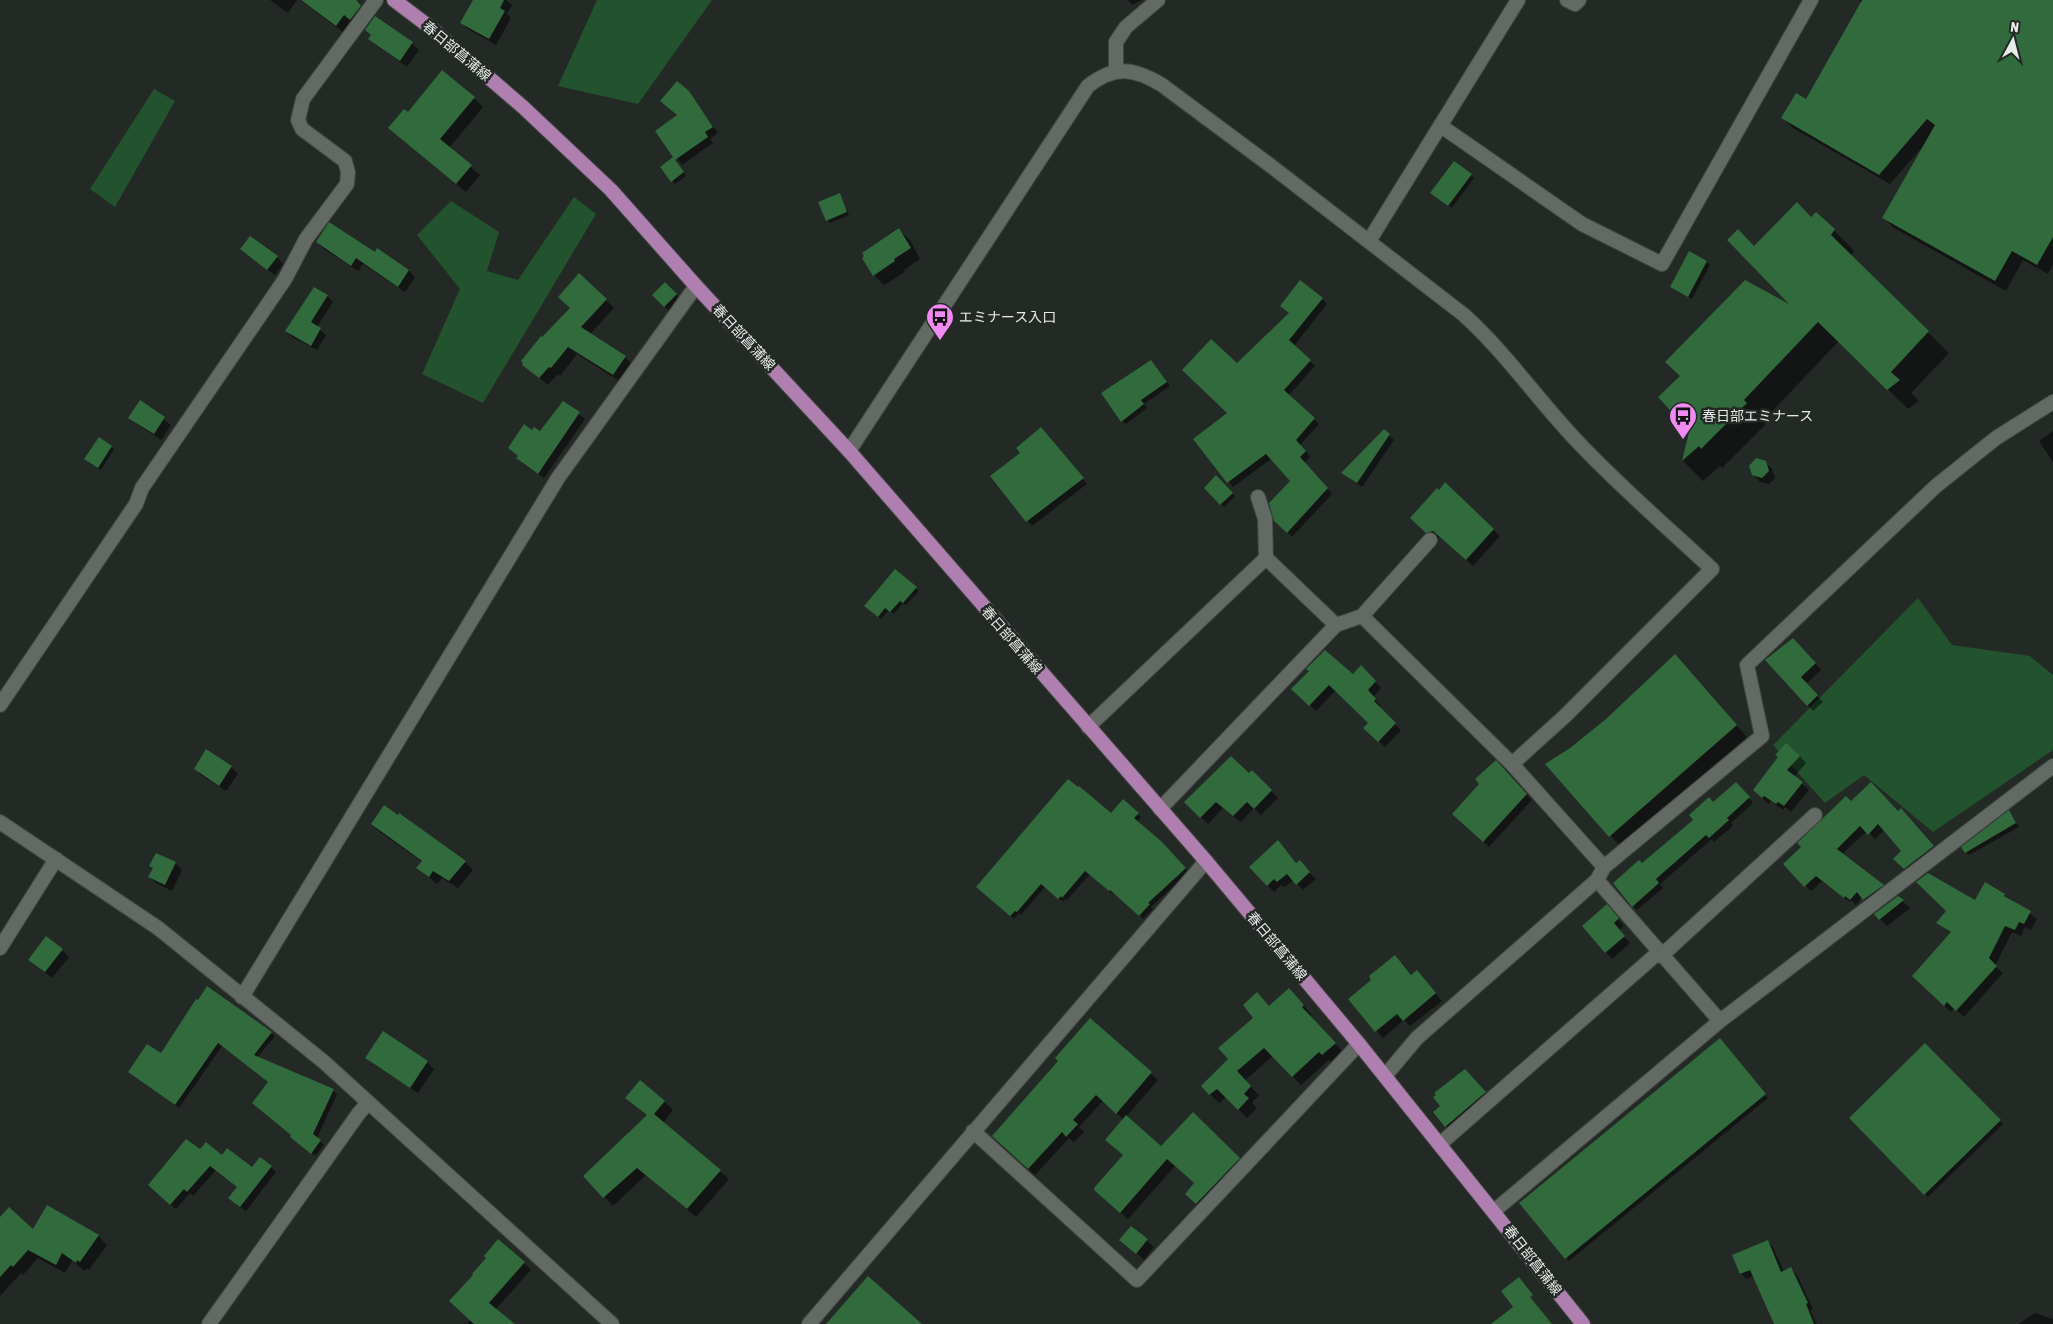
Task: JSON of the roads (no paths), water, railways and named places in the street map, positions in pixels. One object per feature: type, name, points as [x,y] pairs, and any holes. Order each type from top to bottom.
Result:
[{"type":"main road","name":"春日部菖蒲線","points":[[394,0],[431,28],[523,107],[611,190],[696,286],[849,451],[1206,861],[1359,1044],[1583,1324]]},
{"type":"street","points":[[0,705],[136,504],[142,488],[285,279],[306,239],[347,184],[348,172],[345,161],[302,129],[298,120],[304,98],[376,0]]},
{"type":"street","points":[[1116,71],[1116,42],[1126,27],[1158,0]]},
{"type":"street","points":[[1369,241],[1518,0]]},
{"type":"street","points":[[1567,0],[1576,4],[1579,0]]},
{"type":"street","points":[[1441,126],[1582,224],[1662,264],[1810,0]]},
{"type":"street","points":[[849,451],[1088,86],[1101,76],[1116,71],[1146,75],[1162,85],[1464,314],[1487,335],[1581,446],[1712,568],[1565,716],[1512,764]]},
{"type":"street","points":[[242,997],[558,478],[696,286]]},
{"type":"street","points":[[1385,1076],[1417,1038],[1597,880],[1604,867],[1762,736],[1747,665],[1936,486],[1996,438],[2053,402]]},
{"type":"street","points":[[1088,727],[1266,558],[1265,519],[1258,497]]},
{"type":"street","points":[[1160,809],[1336,625],[1362,616],[1430,540]]},
{"type":"street","points":[[1266,558],[1336,625]]},
{"type":"street","points":[[1362,616],[1512,764],[1604,867]]},
{"type":"street","points":[[1494,1211],[1720,1021],[2053,766]]},
{"type":"street","points":[[1440,1144],[1660,954],[1815,815]]},
{"type":"street","points":[[0,822],[158,928],[324,1062],[612,1324]]},
{"type":"street","points":[[0,948],[56,859]]},
{"type":"street","points":[[809,1324],[1206,861]]},
{"type":"street","points":[[1597,880],[1720,1021]]},
{"type":"street","points":[[973,1131],[1137,1280],[1359,1044]]},
{"type":"street","points":[[209,1324],[368,1103]]},
{"type":"place","name":"エミナース入口","points":[[940,341]]},
{"type":"place","name":"春日部エミナース","points":[[1683,440]]}]
